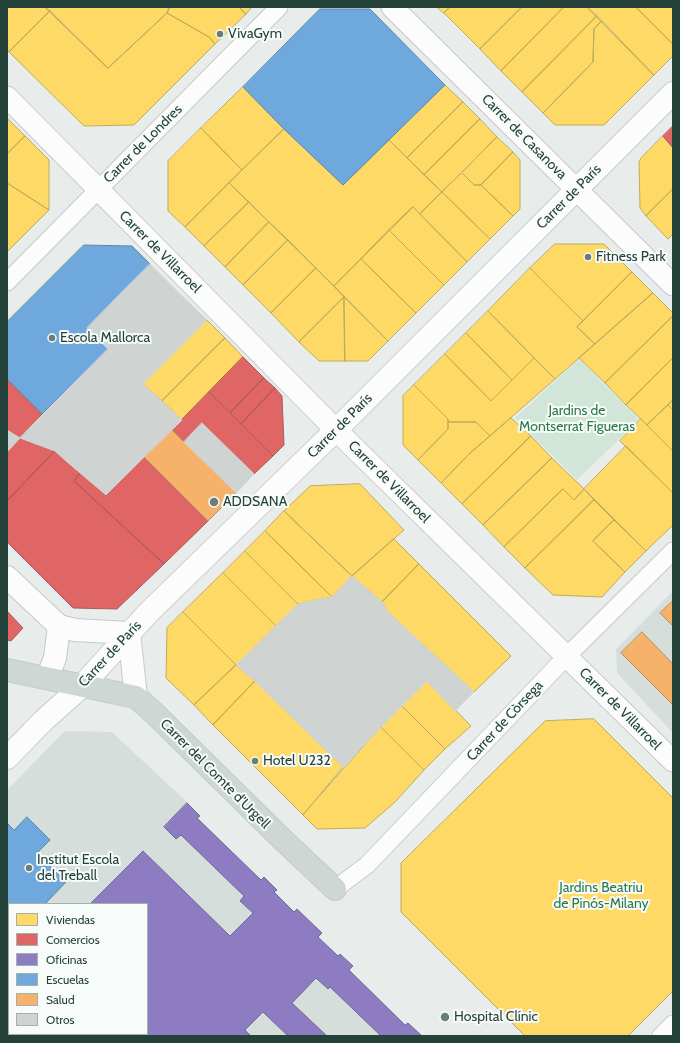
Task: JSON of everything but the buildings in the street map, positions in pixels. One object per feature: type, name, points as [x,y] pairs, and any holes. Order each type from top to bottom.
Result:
[{"type":"main road","name":"Carrer de París","points":[[7,758],[43,721],[81,687],[148,613],[336,430],[673,93]]},
{"type":"main road","points":[[7,577],[59,626],[75,630],[129,633],[136,697],[81,687],[7,670]]},
{"type":"main road","points":[[47,678],[55,658],[59,626]]},
{"type":"main road","name":"Carrer del Comte d'Urgell","points":[[136,697],[335,889]]},
{"type":"street","name":"Carrer de Londres","points":[[7,282],[279,7]]},
{"type":"street","name":"Carrer de Casanova","points":[[392,7],[673,285]]},
{"type":"street","name":"Carrer de Villarroel","points":[[7,97],[336,430],[673,762]]},
{"type":"street","name":"Carrer de Còrsega","points":[[335,889],[367,866],[566,657],[673,550]]},
{"type":"street","points":[[661,1036],[673,1024]]},
{"type":"shaded area","points":[[673,591],[673,733],[617,673],[616,649]]},
{"type":"shaded area","points":[[65,731],[112,732],[188,803],[200,816],[198,818],[260,880],[264,877],[277,890],[274,892],[294,912],[297,909],[322,933],[318,937],[338,956],[340,954],[353,966],[349,970],[405,1025],[408,1023],[421,1036],[7,1036],[7,790]]},
{"type":"green space","name":"Jardins de Montserrat Figueras","points":[[579,359],[639,420],[577,480],[515,418]]},
{"type":"place","name":"VivaGym","points":[[220,34]]},
{"type":"place","name":"Fitness Park","points":[[588,257]]},
{"type":"place","name":"Escola Mallorca","points":[[52,338]]},
{"type":"place","name":"ADDSANA","points":[[214,502]]},
{"type":"place","name":"Hotel U232","points":[[255,761]]},
{"type":"place","name":"Institut Escola del Treball","points":[[29,868]]},
{"type":"place","name":"Hospital Clínic","points":[[445,1017]]},
{"type":"park label","name":"Jardins Beatriu de Pinós-Milany","points":[[601,896]]}]
